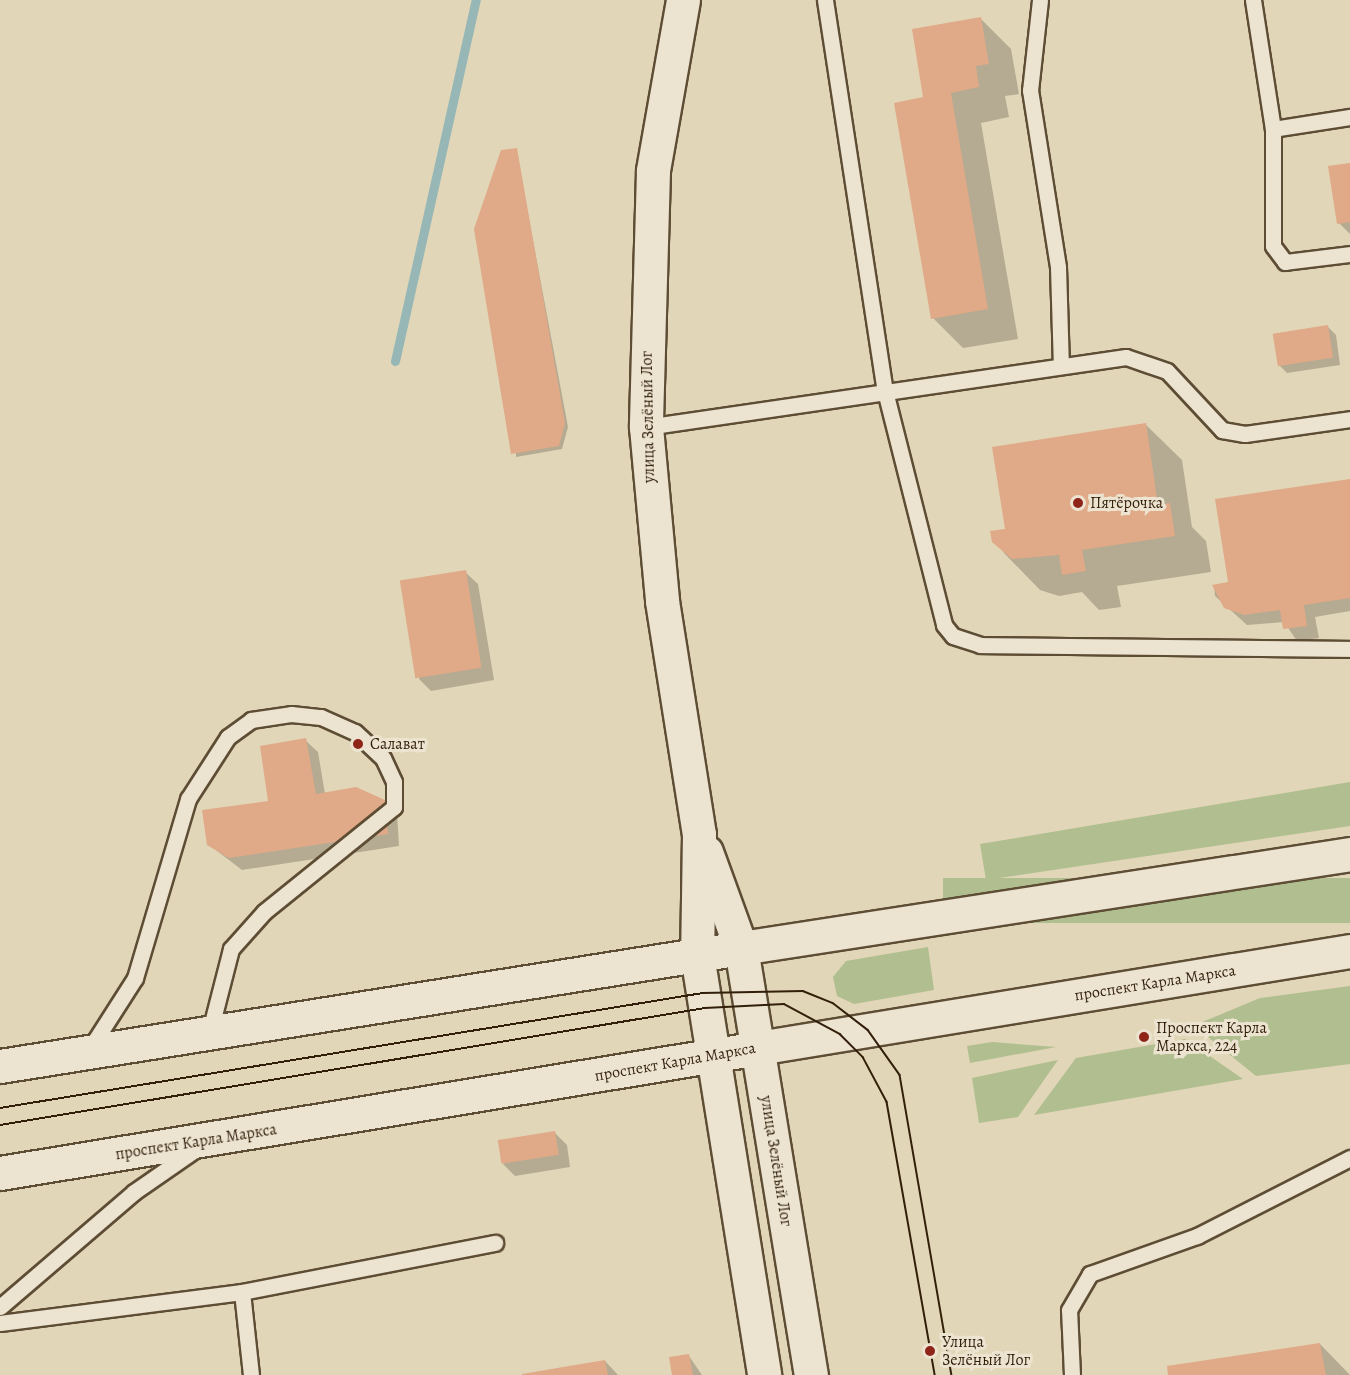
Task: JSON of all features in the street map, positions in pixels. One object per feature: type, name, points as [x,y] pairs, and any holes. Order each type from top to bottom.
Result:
[{"type":"main road","name":"улица Зелёный Лог","points":[[683,0],[653,171],[646,427],[662,601],[699,834],[741,948],[811,1375]]},
{"type":"main road","points":[[699,834],[697,955],[764,1375]]},
{"type":"main road","points":[[0,1066],[210,1031],[1350,854]]},
{"type":"main road","name":"проспект Карла Маркса","points":[[0,1173],[1350,951]]},
{"type":"lane","points":[[825,0],[885,391],[939,612],[949,630],[966,643],[1350,649]]},
{"type":"lane","points":[[1040,0],[1030,90],[1058,267],[1061,366]]},
{"type":"lane","points":[[1252,0],[1273,129],[1274,246],[1280,258],[1292,263],[1350,254]]},
{"type":"lane","points":[[1273,129],[1350,117]]},
{"type":"lane","points":[[646,427],[1126,357],[1148,361],[1188,389],[1222,430],[1245,434],[1350,419]]},
{"type":"lane","points":[[88,1052],[135,978],[188,799],[228,737],[251,720],[291,714],[321,717],[355,732],[383,758],[394,782],[394,807],[264,912],[231,949],[210,1031]]},
{"type":"lane","points":[[0,1307],[134,1192],[208,1140]]},
{"type":"lane","points":[[1072,1375],[1070,1310],[1090,1274],[1197,1236],[1350,1158]]},
{"type":"lane","points":[[0,1323],[242,1292],[495,1243]]},
{"type":"lane","points":[[242,1292],[251,1375]]},
{"type":"green space","points":[[1350,782],[1350,826],[986,880],[980,844]]},
{"type":"green space","points":[[943,878],[1350,878],[1350,923],[943,923]]},
{"type":"green space","points":[[928,947],[934,990],[854,1004],[837,996],[833,977],[846,961]]},
{"type":"green space","points":[[1350,986],[1350,1064],[1256,1076],[1198,1029],[1200,1023],[1260,998]]},
{"type":"green space","points":[[1185,1039],[1243,1079],[1034,1115],[1076,1058]]},
{"type":"green space","points":[[992,1042],[1056,1047],[970,1063],[967,1046]]},
{"type":"green space","points":[[1058,1060],[1018,1117],[979,1123],[972,1078]]},
{"type":"building","points":[[981,17],[989,64],[976,66],[979,87],[951,93],[988,309],[931,319],[894,103],[923,97],[912,29]]},
{"type":"building","points":[[517,148],[565,423],[559,446],[511,454],[474,229],[501,150]]},
{"type":"building","points":[[1350,163],[1350,222],[1337,224],[1328,166]]},
{"type":"building","points":[[1328,325],[1333,358],[1278,366],[1273,334]]},
{"type":"building","points":[[1146,423],[1158,505],[1170,503],[1175,536],[1082,550],[1086,571],[1062,575],[1059,555],[1012,559],[992,542],[990,531],[1005,529],[992,447]]},
{"type":"building","points":[[1350,479],[1350,598],[1304,605],[1307,626],[1283,629],[1280,610],[1244,615],[1224,608],[1212,585],[1228,582],[1215,499]]},
{"type":"building","points":[[466,570],[481,668],[415,678],[400,580]]},
{"type":"building","points":[[306,738],[316,794],[356,787],[385,800],[388,834],[229,858],[207,845],[202,810],[268,801],[260,746]]},
{"type":"building","points":[[555,1131],[559,1155],[501,1164],[498,1140]]},
{"type":"building","points":[[1320,1343],[1326,1375],[1168,1375],[1167,1366]]},
{"type":"building","points":[[689,1354],[693,1375],[672,1375],[669,1357]]},
{"type":"building","points":[[605,1360],[608,1375],[522,1375],[522,1374]]},
{"type":"waterway","points":[[395,361],[476,0]]},
{"type":"tram line","points":[[0,1108],[703,993],[803,991],[833,1003],[868,1030],[900,1075],[952,1375]]},
{"type":"tram line","points":[[0,1125],[705,1008],[784,1004],[840,1034],[863,1057],[887,1102],[935,1375]]},
{"type":"place","name":"Пятёрочка","points":[[1078,503]]},
{"type":"place","name":"Салават","points":[[358,744]]},
{"type":"place","name":"Проспект Карла Маркса, 224","points":[[1144,1037]]},
{"type":"place","name":"Улица Зелёный Лог","points":[[930,1351]]}]
